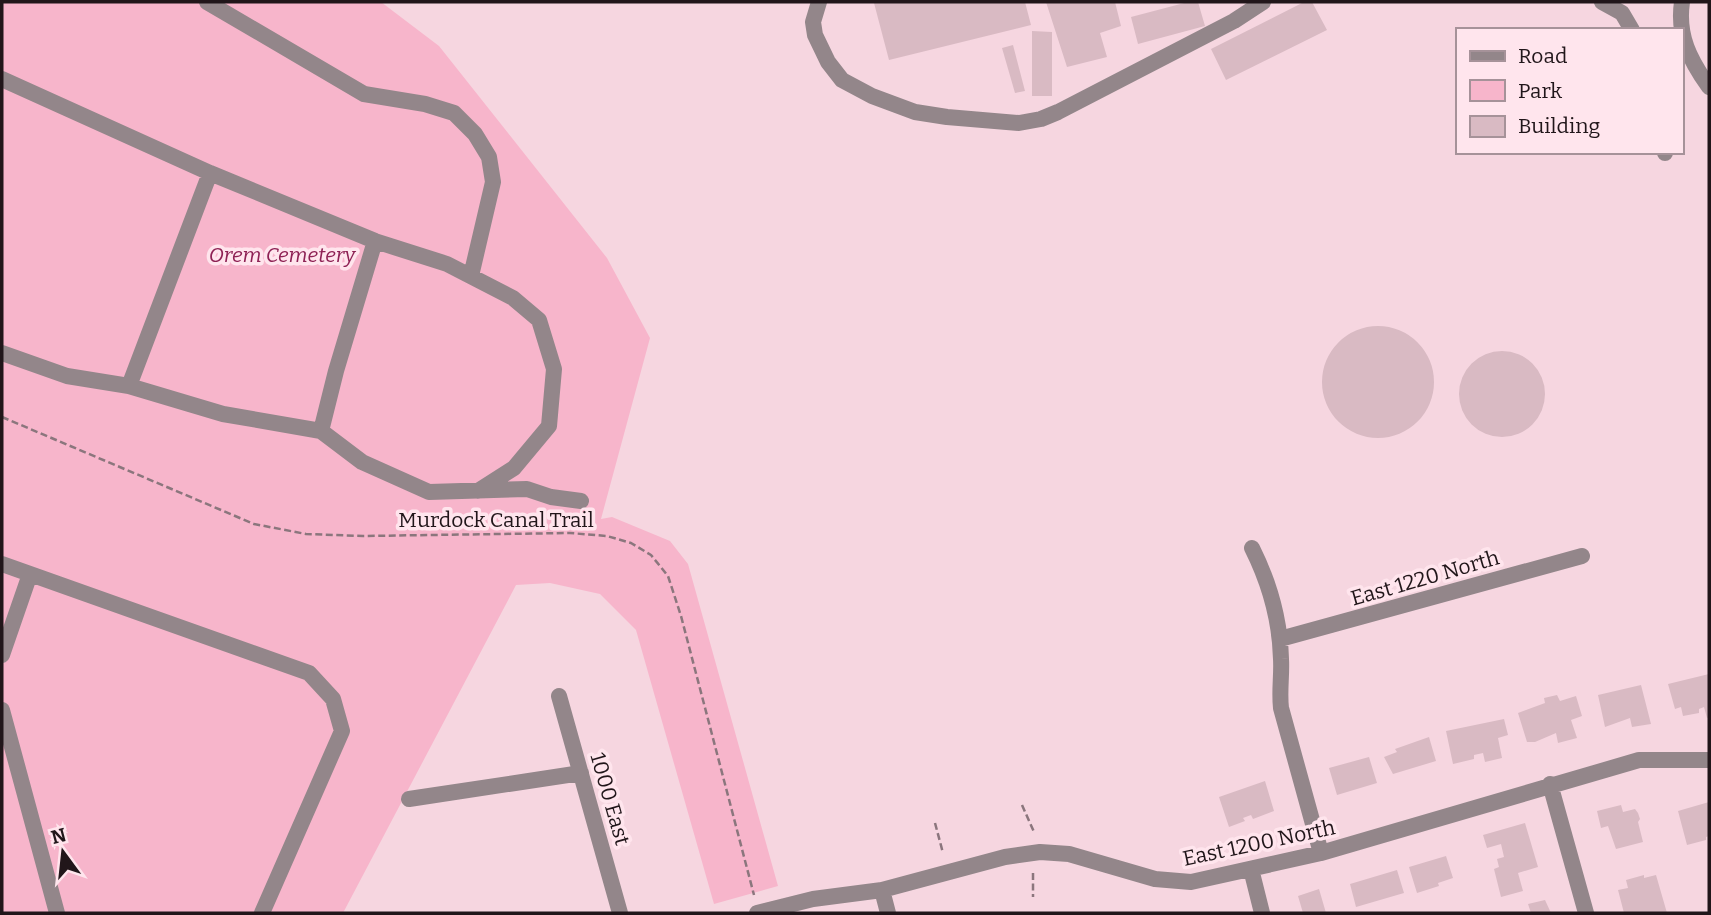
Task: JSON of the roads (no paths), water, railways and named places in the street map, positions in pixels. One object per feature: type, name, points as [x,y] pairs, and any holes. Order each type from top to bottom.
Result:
[{"type":"street","points":[[207,2],[363,94],[425,104],[454,113],[475,134],[489,157],[494,182],[471,276]]},
{"type":"street","points":[[819,2],[813,22],[814,35],[828,62],[842,79],[872,96],[915,112],[1019,122],[1041,119],[1058,112],[1234,20],[1263,2]]},
{"type":"street","points":[[1602,2],[1622,13],[1631,28]]},
{"type":"street","points":[[1682,2],[1682,28]]},
{"type":"street","points":[[1683,34],[1686,49],[1709,87]]},
{"type":"street","points":[[2,79],[210,173],[375,241],[447,264],[513,298],[539,320],[554,369],[549,426],[514,468],[478,491]]},
{"type":"street","points":[[128,386],[210,173]]},
{"type":"street","points":[[321,430],[375,241]]},
{"type":"street","points":[[2,353],[67,376],[128,386],[223,414],[321,430],[362,462],[429,492],[527,489],[551,498],[581,501]]},
{"type":"street","points":[[1252,548],[1270,588],[1280,639],[1281,708],[1321,853]]},
{"type":"street","name":"East 1220 North","points":[[1280,639],[1582,556]]},
{"type":"street","points":[[2,564],[309,673],[333,699],[342,732],[262,913]]},
{"type":"street","points":[[2,655],[30,574]]},
{"type":"street","name":"1000 East","points":[[559,696],[620,913]]},
{"type":"street","points":[[2,710],[57,913]]},
{"type":"street","name":"East 1200 North","points":[[757,913],[813,899],[882,890],[1005,857],[1040,852],[1076,856],[1134,874],[1175,882],[1191,882],[1321,853],[1639,760],[1709,760]]},
{"type":"street","points":[[409,799],[581,773]]},
{"type":"street","points":[[1550,785],[1586,913]]},
{"type":"street","points":[[1251,869],[1262,913]]},
{"type":"street","points":[[882,890],[888,913]]},
{"type":"park label","name":"Orem Cemetery","points":[[282,255]]}]
